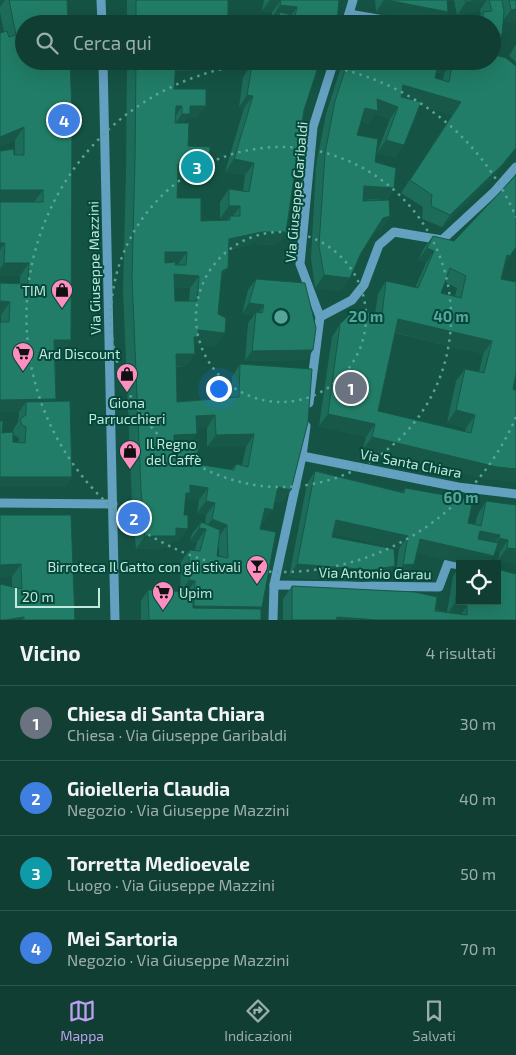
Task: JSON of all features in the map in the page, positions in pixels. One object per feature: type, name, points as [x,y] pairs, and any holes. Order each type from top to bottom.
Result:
[{"type":"street","points":[[102,0],[102,15]]},
{"type":"street","points":[[353,0],[349,14],[355,15]]},
{"type":"street","name":"Via Giuseppe Mazzini","points":[[103,70],[116,620]]},
{"type":"street","name":"Via Giuseppe Garibaldi","points":[[273,620],[274,585],[302,456],[320,316],[300,264],[313,127],[331,70]]},
{"type":"street","points":[[320,316],[352,300],[364,285],[379,245],[394,232],[442,240],[495,191],[516,167]]},
{"type":"street","name":"Via Santa Chiara","points":[[302,456],[458,487],[516,494]]},
{"type":"street","points":[[0,503],[113,504]]},
{"type":"street","name":"Via Antonio Garau","points":[[274,585],[439,588],[448,563],[456,564]]},
{"type":"building","points":[[9,0],[67,0],[68,15],[15,15],[15,30]]},
{"type":"building","points":[[136,0],[228,0],[228,15],[136,15]]},
{"type":"building","points":[[281,0],[339,0],[338,15],[295,15],[297,7],[280,5]]},
{"type":"building","points":[[387,0],[447,0],[448,12]]},
{"type":"building","points":[[489,0],[502,0],[504,11],[502,35],[501,15],[483,15],[483,12],[492,11]]},
{"type":"building","points":[[509,0],[516,0],[516,9],[511,10]]},
{"type":"building","points":[[280,12],[291,15],[280,15]]},
{"type":"building","points":[[7,31],[9,37],[15,35],[15,70],[70,70],[72,114],[71,340],[54,340],[56,399],[0,400],[0,322],[9,322],[10,302],[0,301],[0,283],[28,284],[29,263],[4,263],[5,243],[0,243],[0,202],[43,202],[43,190],[0,190],[0,151],[14,149],[14,155],[24,155],[24,127],[0,137],[0,33]]},
{"type":"building","points":[[501,57],[516,66],[516,148],[502,165],[450,215],[431,206],[432,195],[410,180],[461,102],[403,85],[401,97],[421,102],[404,145],[386,140],[398,107],[377,99],[378,111],[365,108],[357,135],[378,139],[375,162],[396,168],[394,188],[364,186],[363,201],[389,200],[390,216],[383,218],[361,253],[350,278],[324,275],[319,246],[325,153],[335,101],[345,70],[437,70],[435,78],[449,82],[451,70],[501,70]]},
{"type":"building","points":[[136,70],[175,70],[174,89],[206,89],[206,106],[190,106],[190,114],[182,114],[182,106],[176,106],[175,123],[189,123],[188,146],[210,147],[209,166],[178,164],[177,198],[201,198],[201,221],[230,220],[230,216],[240,216],[240,206],[229,206],[229,189],[249,192],[254,163],[234,159],[253,96],[247,95],[251,70],[317,70],[304,110],[286,232],[262,232],[229,239],[228,268],[222,271],[218,314],[226,318],[225,333],[198,330],[199,337],[194,337],[195,354],[176,354],[177,402],[239,397],[240,364],[312,369],[308,422],[291,490],[278,487],[273,510],[265,508],[260,529],[276,532],[262,607],[194,606],[195,581],[189,580],[189,550],[200,551],[206,529],[199,528],[201,522],[220,530],[217,556],[228,558],[227,525],[212,519],[215,503],[206,501],[208,488],[190,485],[190,493],[186,493],[184,515],[188,515],[188,529],[176,528],[176,536],[145,536],[141,490],[132,277]],"holes":[[[165,252],[187,252],[186,265],[175,265],[176,262],[165,263]],[[174,274],[199,276],[197,301],[175,301]],[[215,415],[216,435],[254,434],[248,467],[236,464],[234,470],[196,464],[199,444],[174,442],[174,435],[197,434],[196,416]]]},
{"type":"building","points":[[516,175],[516,247],[510,256],[507,255],[501,279],[516,282],[516,373],[513,389],[516,391],[516,469],[497,467],[372,437],[375,424],[328,414],[340,324],[354,310],[382,315],[386,281],[418,288],[434,251],[427,248],[433,236],[454,241]],"holes":[[[450,268],[466,276],[461,298],[441,293]],[[398,319],[492,341],[484,373],[465,369],[456,410],[475,415],[471,433],[378,411]]]},
{"type":"building","points":[[256,279],[305,283],[316,328],[313,350],[252,351],[256,312],[262,313],[264,305],[249,303]]},
{"type":"building","points":[[70,401],[72,477],[0,477],[0,421],[3,421],[2,433],[13,432],[13,442],[25,443],[26,427],[22,425],[20,419],[26,415],[26,402]]},
{"type":"building","points":[[315,471],[404,493],[405,488],[473,500],[468,523],[481,526],[486,501],[516,505],[516,549],[507,548],[508,540],[499,538],[500,535],[480,531],[478,539],[498,543],[494,556],[420,539],[414,564],[403,565],[408,536],[336,520],[332,537],[394,549],[395,566],[372,570],[297,564]]},
{"type":"building","points":[[0,515],[71,515],[75,620],[24,620],[24,617],[0,620],[0,584],[22,589],[21,564],[0,565]]},
{"type":"building","points":[[501,570],[516,574],[516,620],[378,620],[337,617],[336,620],[292,620],[292,586],[415,592],[437,597],[435,611],[467,615],[467,606],[463,605],[501,605]]},
{"type":"building","points":[[148,590],[193,592],[193,608],[261,609],[261,620],[149,620]]},
{"type":"place","name":"Mei Sartoria","points":[[64,120]]},
{"type":"place","name":"Torretta Medioevale","points":[[197,167]]},
{"type":"place","name":"TIM","points":[[62,309]]},
{"type":"place","name":"Ard Discount","points":[[23,372]]},
{"type":"place","name":"Chiesa di Santa Chiara","points":[[351,388]]},
{"type":"place","name":"Giona Parrucchieri","points":[[127,393]]},
{"type":"place","name":"Il Regno del Caffè","points":[[130,470]]},
{"type":"place","name":"Gioielleria Claudia","points":[[134,518]]},
{"type":"place","name":"Birroteca Il Gatto con gli stivali","points":[[257,585]]},
{"type":"place","name":"Upim","points":[[163,611]]}]
